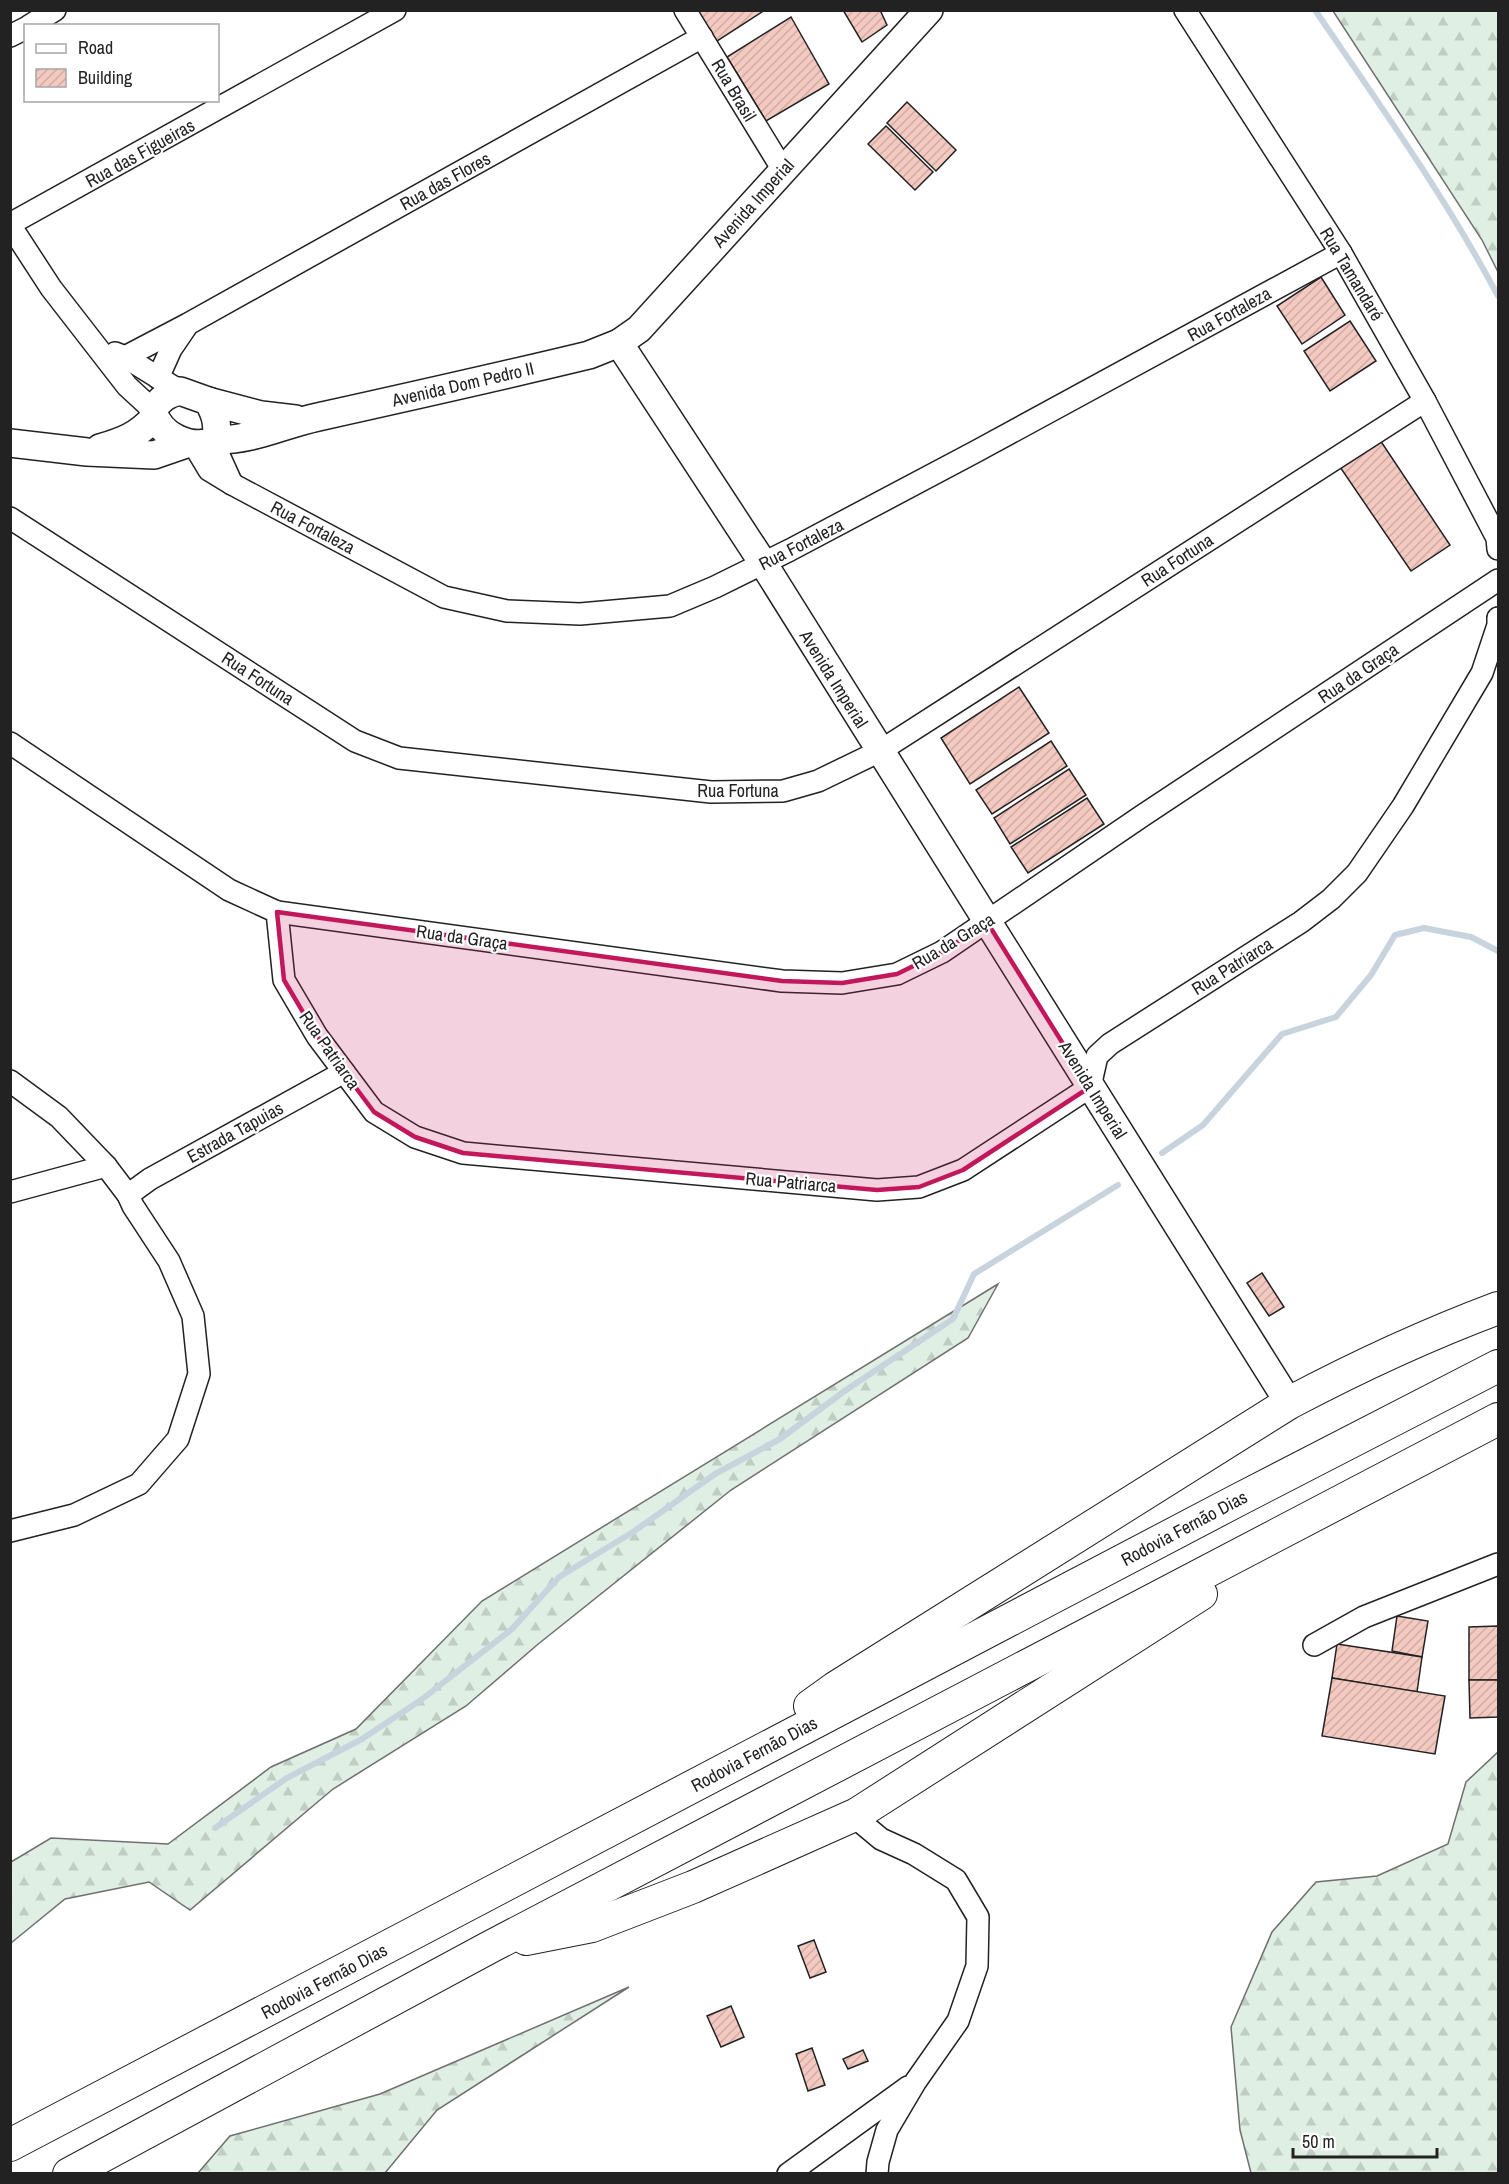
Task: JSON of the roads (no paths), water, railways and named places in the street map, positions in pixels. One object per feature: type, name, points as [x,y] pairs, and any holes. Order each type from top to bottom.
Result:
[{"type":"highway","points":[[719,1772],[835,1688],[1288,1403],[1356,1367],[1498,1308]]},
{"type":"highway","name":"Rodovia Fernão Dias","points":[[10,2145],[1498,1366]]},
{"type":"highway","points":[[69,2174],[490,1947],[1498,1419]]},
{"type":"highway","points":[[490,1947],[592,1926],[693,1887],[857,1814],[1118,1649],[1345,1499]]},
{"type":"main road","name":"Avenida Imperial","points":[[926,12],[639,329],[619,343],[763,564],[1288,1403]]},
{"type":"main road","name":"Avenida Dom Pedro II","points":[[10,443],[87,452],[154,455],[202,442],[254,437],[306,419],[589,355],[619,343]]},
{"type":"main road","name":"Avenida Dom Pedro II","points":[[169,385],[208,401],[261,415],[306,419]]},
{"type":"main road","points":[[87,452],[126,440],[142,430],[159,401],[168,394],[169,385]]},
{"type":"main road","points":[[154,413],[164,428],[202,442],[218,426],[216,416],[208,401]]},
{"type":"street","points":[[32,24],[55,10]]},
{"type":"street","name":"Rua das Figueiras","points":[[10,225],[395,10]]},
{"type":"street","name":"Rua Brasil","points":[[685,10],[783,170]]},
{"type":"street","name":"Rua Tamandaré","points":[[1185,10],[1341,253],[1425,401],[1497,538],[1498,549]]},
{"type":"street","points":[[10,36],[24,29]]},
{"type":"street","name":"Rua das Flores","points":[[125,357],[702,37]]},
{"type":"street","points":[[10,225],[51,288],[127,386],[154,413]]},
{"type":"street","name":"Rua Fortaleza","points":[[202,442],[209,470],[444,597],[507,611],[580,614],[670,606],[763,564],[975,452],[1341,253]]},
{"type":"street","name":"Rua das Flores","points":[[169,385],[171,349],[188,324]]},
{"type":"street","points":[[98,346],[125,357],[169,385]]},
{"type":"street","name":"Rua Fortuna","points":[[10,518],[355,741],[399,758],[723,792],[783,791],[818,781],[880,751],[1425,401]]},
{"type":"street","name":"Rua da Graça","points":[[277,912],[782,981],[842,983],[897,974],[942,952],[1142,816],[1498,580]]},
{"type":"street","name":"Rua Patriarca","points":[[277,912],[284,980],[317,1036],[374,1112],[415,1137],[463,1153],[877,1190],[920,1187],[963,1170],[1090,1087],[1097,1056],[1110,1044],[1301,922],[1331,899],[1357,873],[1403,806],[1482,672],[1498,625],[1498,618]]},
{"type":"street","points":[[10,743],[229,890],[277,912]]},
{"type":"street","name":"Estrada Tapuias","points":[[128,1195],[150,1179],[344,1072]]},
{"type":"street","points":[[10,1081],[59,1117],[106,1166],[128,1195],[132,1206],[169,1261],[193,1316],[199,1374],[178,1439],[138,1484],[74,1515],[10,1531]]},
{"type":"street","points":[[10,1192],[106,1166]]},
{"type":"street","points":[[1314,1645],[1364,1617],[1498,1564]]},
{"type":"street","points":[[857,1814],[862,1824],[881,1839],[914,1854],[956,1880],[978,1917],[977,1966],[958,2021],[916,2081],[887,2130],[877,2174]]},
{"type":"street","points":[[788,2174],[916,2081]]},
{"type":"waterway","points":[[1315,10],[1434,186],[1498,296]]},
{"type":"waterway","points":[[1162,1153],[1203,1125],[1282,1034],[1336,1017],[1371,975],[1395,935],[1424,928],[1471,937],[1498,951]]},
{"type":"waterway","points":[[215,1828],[287,1778],[362,1739],[421,1700],[512,1629],[559,1577],[633,1532],[715,1474],[780,1439],[846,1390],[953,1319],[974,1274],[1118,1185]]}]
